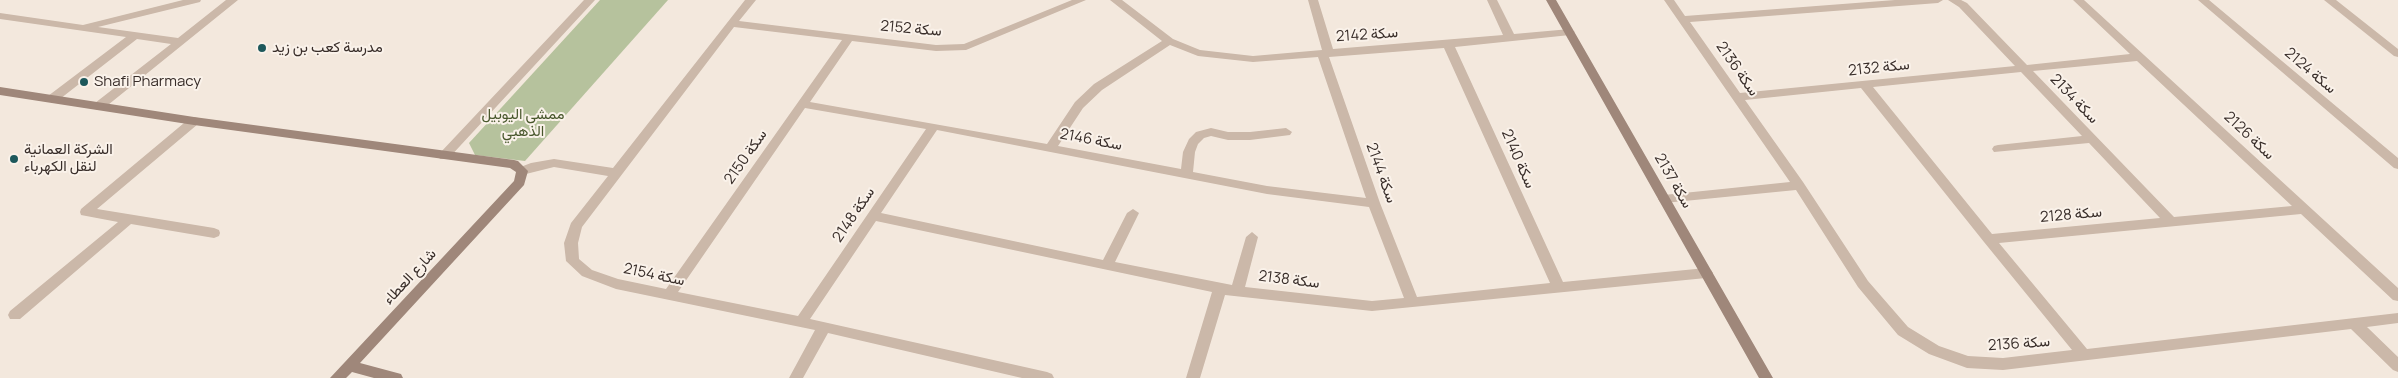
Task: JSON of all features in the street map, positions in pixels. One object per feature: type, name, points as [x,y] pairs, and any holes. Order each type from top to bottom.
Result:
[{"type":"street","points":[[80,27],[196,0]]},
{"type":"street","points":[[99,106],[233,0]]},
{"type":"street","points":[[444,156],[590,0]]},
{"type":"street","name":"سكة 2154","points":[[751,0],[731,23],[576,226],[571,243],[573,261],[587,273],[616,284],[824,327],[1047,378]]},
{"type":"street","name":"سكة 2152","points":[[731,23],[936,48],[966,47],[1080,0]]},
{"type":"street","name":"سكة 2142","points":[[1115,0],[1169,41],[1198,53],[1253,59],[1448,44],[1570,32]]},
{"type":"street","name":"سكة 2144","points":[[1313,0],[1326,53],[1374,202],[1412,302]]},
{"type":"street","points":[[1492,0],[1510,38]]},
{"type":"street","name":"سكة 2137","points":[[1551,0],[1766,378]]},
{"type":"street","name":"سكة 2136","points":[[1669,0],[1799,185],[1863,284],[1903,331],[1934,350],[1967,362],[2004,364],[2398,318]]},
{"type":"street","points":[[1683,19],[1938,0]]},
{"type":"street","name":"سكة 2134","points":[[1953,0],[1963,5],[2171,222]]},
{"type":"street","name":"سكة 2126","points":[[2078,0],[2398,296]]},
{"type":"street","name":"سكة 2124","points":[[2203,0],[2398,165]]},
{"type":"street","points":[[2329,0],[2398,54]]},
{"type":"street","points":[[0,16],[180,42]]},
{"type":"street","points":[[52,99],[136,36]]},
{"type":"street","name":"سكة 2150","points":[[669,296],[848,37]]},
{"type":"street","points":[[1050,148],[1079,105],[1098,86],[1169,41]]},
{"type":"street","name":"سكة 2140","points":[[1448,44],[1558,288]]},
{"type":"street","name":"سكة 2132","points":[[1737,97],[2139,57]]},
{"type":"street","points":[[1864,84],[2084,355]]},
{"type":"street","points":[[0,91],[194,121],[514,164],[522,171],[535,166],[554,163],[617,173]]},
{"type":"street","name":"سكة 2146","points":[[802,104],[934,126],[1267,190],[1374,202]]},
{"type":"street","points":[[194,121],[86,212],[214,232]]},
{"type":"street","name":"سكة 2148","points":[[801,322],[934,126]]},
{"type":"street","points":[[1187,175],[1189,152],[1193,142],[1200,135],[1211,132],[1228,136],[1250,136],[1286,132]]},
{"type":"street","points":[[1998,149],[2092,139]]},
{"type":"street","name":"شارع العطاء","points":[[337,378],[520,182],[522,171]]},
{"type":"street","points":[[1664,199],[1799,185]]},
{"type":"street","name":"سكة 2128","points":[[1990,239],[2304,209]]},
{"type":"street","points":[[1107,265],[1133,213]]},
{"type":"street","name":"سكة 2138","points":[[873,216],[1220,289],[1372,306],[1706,273]]},
{"type":"street","points":[[15,315],[129,219]]},
{"type":"street","points":[[1237,291],[1252,237]]},
{"type":"street","points":[[1193,378],[1220,289]]},
{"type":"street","points":[[2354,323],[2398,366]]},
{"type":"street","points":[[796,378],[824,327]]},
{"type":"street","points":[[349,366],[396,378]]},
{"type":"green space","name":"ممشى اليوبيل الذهبي","points":[[600,0],[668,0],[525,161],[475,155],[469,143]]},
{"type":"place","name":"مدرسة كعب بن زيد","points":[[262,48]]},
{"type":"place","name":"Shafi Pharmacy","points":[[84,82]]},
{"type":"place","name":"الشرکة العمانیة لنقل الکهرباء","points":[[14,159]]}]
